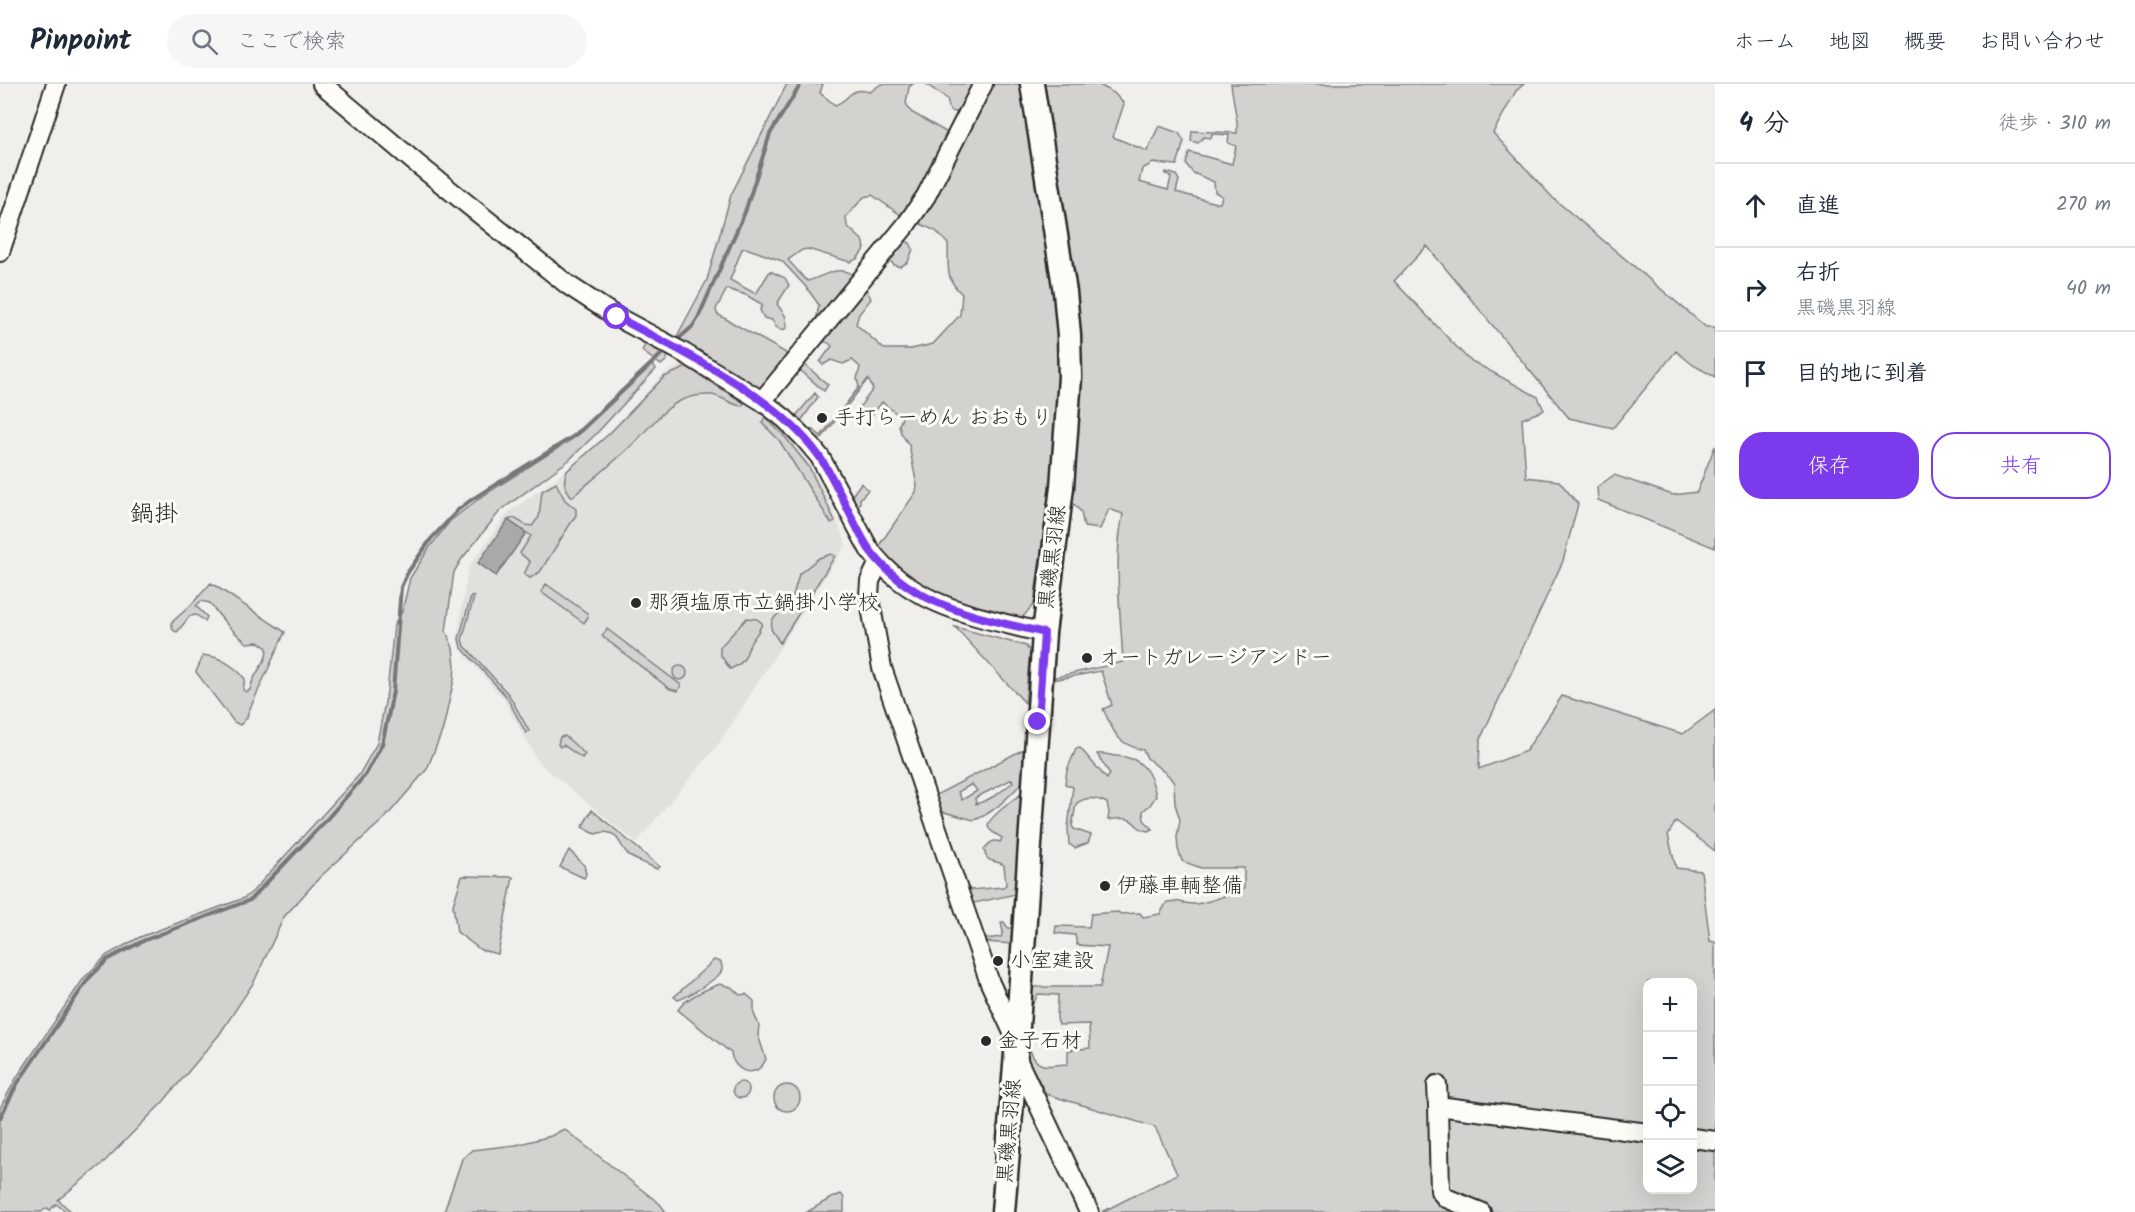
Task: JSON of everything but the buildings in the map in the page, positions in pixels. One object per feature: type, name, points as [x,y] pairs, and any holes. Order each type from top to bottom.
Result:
[{"type":"main road","name":"黒磯黒羽線","points":[[1003,1212],[1017,1049],[1044,633],[1062,487],[1070,377],[1065,292],[1032,84]]},
{"type":"street","points":[[0,252],[56,84]]},
{"type":"street","points":[[322,84],[568,285],[617,317],[684,353],[762,401],[804,438],[820,457],[840,492],[858,532],[879,562],[897,579],[930,600],[952,610],[1044,633]]},
{"type":"street","points":[[762,401],[912,215],[931,186],[983,84]]},
{"type":"street","points":[[879,562],[870,581],[869,596],[882,668],[990,983],[1089,1212]]},
{"type":"street","points":[[1437,1085],[1440,1191],[1446,1198],[1481,1212]]},
{"type":"street","points":[[1438,1106],[1643,1132]]},
{"type":"street","points":[[1697,1139],[1715,1141]]},
{"type":"shaded area","points":[[787,84],[823,84],[820,93],[835,105],[854,92],[870,92],[881,84],[913,84],[909,87],[906,103],[911,112],[951,135],[989,84],[1021,84],[1049,264],[1058,337],[1060,380],[1052,468],[1034,604],[1021,619],[951,603],[911,577],[878,547],[916,492],[917,486],[909,445],[899,425],[902,418],[882,402],[870,418],[858,409],[873,389],[868,379],[821,439],[810,431],[812,429],[821,436],[859,387],[857,379],[860,367],[852,360],[843,364],[831,360],[823,365],[820,362],[832,346],[825,342],[818,345],[862,288],[867,290],[871,299],[859,314],[856,324],[884,349],[911,349],[933,344],[960,315],[962,294],[952,283],[950,277],[948,244],[936,231],[901,215],[872,195],[864,197],[846,217],[847,226],[862,240],[865,248],[857,259],[850,262],[808,249],[802,250],[788,260],[808,281],[838,271],[850,273],[856,277],[809,331],[817,316],[819,305],[806,287],[782,261],[746,248],[742,249],[730,280],[756,294],[770,271],[785,278],[789,285],[777,304],[786,317],[787,328],[782,330],[776,327],[772,320],[764,318],[760,310],[763,305],[746,295],[727,289],[716,309],[717,314],[786,353],[788,362],[763,394],[679,345],[677,336],[707,280],[731,195]]},
{"type":"shaded area","points":[[926,84],[976,84],[962,113],[950,111],[947,99]]},
{"type":"shaded area","points":[[1045,84],[1098,84],[1114,93],[1124,104],[1113,137],[1147,151],[1159,126],[1179,133],[1184,141],[1177,165],[1153,163],[1142,169],[1139,182],[1168,190],[1171,178],[1165,174],[1166,172],[1176,175],[1179,180],[1176,192],[1220,203],[1222,196],[1215,192],[1214,182],[1193,173],[1186,164],[1189,152],[1232,164],[1236,146],[1228,143],[1229,135],[1212,134],[1211,138],[1204,137],[1198,143],[1191,141],[1192,131],[1237,133],[1231,84],[1524,84],[1516,91],[1493,133],[1553,198],[1706,327],[1715,327],[1715,377],[1693,365],[1676,351],[1613,428],[1569,418],[1427,246],[1394,281],[1468,359],[1538,397],[1544,410],[1522,419],[1526,477],[1559,481],[1578,504],[1563,561],[1480,740],[1479,769],[1526,751],[1562,696],[1683,734],[1715,710],[1715,851],[1676,821],[1668,835],[1676,868],[1701,871],[1710,941],[1715,942],[1715,1212],[1102,1212],[1177,1174],[1155,1127],[1046,1094],[1028,1060],[1027,1049],[1040,1064],[1049,1066],[1068,1064],[1068,1050],[1090,1048],[1089,1024],[1059,1025],[1058,995],[1038,994],[1033,1004],[1027,1009],[1028,987],[1100,987],[1108,947],[1077,945],[1075,935],[1055,933],[1056,926],[1089,927],[1091,914],[1140,913],[1143,917],[1160,914],[1167,902],[1196,904],[1214,900],[1244,889],[1244,868],[1201,868],[1182,861],[1178,849],[1177,837],[1180,820],[1175,804],[1174,783],[1147,758],[1143,750],[1127,744],[1117,736],[1103,709],[1112,705],[1101,671],[1053,680],[1050,716],[1051,678],[1123,662],[1118,549],[1123,514],[1109,509],[1100,529],[1084,527],[1081,512],[1071,501],[1082,379],[1080,328]]},
{"type":"shaded area","points":[[900,239],[910,243],[913,249],[908,262],[900,267],[888,259]]},
{"type":"shaded area","points":[[646,343],[667,351],[667,360],[661,365],[642,351]]},
{"type":"shaded area","name":"那須塩原市立鍋掛小学校","points":[[685,363],[762,411],[787,435],[811,466],[829,501],[846,544],[720,742],[636,843],[539,763],[503,698],[460,649],[457,638],[468,568],[508,513],[558,477],[608,433],[663,375]]},
{"type":"shaded area","points":[[803,363],[828,385],[824,391],[800,370],[773,400]]},
{"type":"shaded area","points":[[652,365],[656,369],[569,460],[500,511],[454,572],[446,631],[453,648],[454,679],[443,729],[427,769],[387,816],[320,877],[284,917],[254,982],[219,1035],[163,1102],[102,1164],[58,1200],[72,1212],[67,1212],[56,1204],[50,1210],[47,1208],[41,1212],[0,1212],[0,1108],[17,1077],[84,978],[107,955],[140,937],[244,898],[252,892],[359,775],[377,743],[387,692],[394,625],[402,612],[410,578],[429,548],[450,521],[481,497],[577,436]]},
{"type":"shaded area","points":[[687,367],[744,403],[742,406],[711,395],[685,399],[675,404],[657,418],[625,452],[572,497],[565,485],[567,471],[610,433],[664,377]]},
{"type":"shaded area","points":[[815,393],[818,397],[801,421],[796,416]]},
{"type":"shaded area","points":[[765,417],[785,437],[809,467],[835,521],[831,523],[779,440],[762,423]]},
{"type":"shaded area","points":[[1715,446],[1715,548],[1598,500],[1597,487],[1614,475],[1673,495],[1697,492]]},
{"type":"shaded area","points":[[556,483],[565,500],[576,509],[576,515],[540,572],[530,578],[524,574],[530,562],[520,553],[531,536],[508,520],[514,518],[532,526],[539,517],[542,491]]},
{"type":"shaded area","points":[[861,483],[868,490],[856,508],[853,494]]},
{"type":"shaded area","points":[[508,520],[526,533],[496,576],[478,563]]},
{"type":"shaded area","points":[[831,554],[835,556],[780,643],[771,629],[772,620],[793,596],[799,574],[819,558]]},
{"type":"shaded area","points":[[211,583],[285,632],[247,718],[240,725],[234,722],[196,672],[203,656],[220,659],[237,670],[245,679],[243,690],[246,692],[250,690],[265,659],[267,648],[258,642],[247,643],[236,634],[210,603],[201,601],[196,606],[207,617],[205,621],[196,615],[190,616],[177,632],[173,630],[171,623]]},
{"type":"shaded area","points":[[546,584],[587,613],[588,617],[584,623],[541,592]]},
{"type":"shaded area","points":[[471,596],[474,597],[462,640],[464,645],[509,695],[529,731],[526,733],[506,696],[461,647],[459,639]]},
{"type":"shaded area","points":[[747,618],[757,619],[762,623],[761,626],[744,659],[730,669],[720,654],[720,647]]},
{"type":"shaded area","points":[[955,627],[1026,646],[1030,652],[1025,703]]},
{"type":"shaded area","points":[[607,629],[681,685],[678,691],[670,689],[602,636]]},
{"type":"shaded area","points":[[680,666],[685,668],[687,673],[685,678],[680,680],[675,678],[673,673],[675,668]]},
{"type":"shaded area","points":[[565,736],[585,754],[582,758],[563,745],[560,747],[558,744],[560,737]]},
{"type":"shaded area","points":[[1080,748],[1107,779],[1110,774],[1097,754],[1133,759],[1144,767],[1156,796],[1143,811],[1144,820],[1153,829],[1144,830],[1128,819],[1108,820],[1107,803],[1087,799],[1076,804],[1072,826],[1074,829],[1091,835],[1088,843],[1075,848],[1069,844],[1068,828],[1073,787],[1065,784],[1067,770],[1076,749]]},
{"type":"shaded area","points":[[1025,750],[1023,782],[988,814],[974,820],[940,811],[934,796]],"holes":[[[1012,779],[1013,782],[1000,792],[976,804],[975,798]],[[972,784],[977,791],[962,800],[958,792]]]},
{"type":"shaded area","points":[[1022,794],[1016,894],[970,904],[955,860],[957,860],[966,886],[971,890],[1006,885],[1004,865],[989,860],[985,854],[984,849],[987,845],[1000,842],[1002,838],[991,831],[988,826],[997,814]]},
{"type":"shaded area","points":[[592,810],[660,867],[657,869],[631,857],[614,835],[603,832],[595,834],[582,827]]},
{"type":"shaded area","points":[[569,850],[584,865],[586,874],[584,878],[560,867]]},
{"type":"shaded area","points":[[462,876],[513,877],[498,954],[481,950],[457,932],[453,905]]},
{"type":"shaded area","points":[[1001,922],[1004,922],[1008,928],[1014,928],[1013,944],[985,942],[986,939],[1001,937],[1003,932]]},
{"type":"shaded area","points":[[714,960],[721,962],[722,969],[718,975],[682,999],[678,1000],[674,997]]},
{"type":"shaded area","points":[[720,984],[731,987],[740,995],[746,994],[754,1001],[754,1014],[759,1025],[758,1035],[766,1059],[762,1066],[752,1072],[736,1065],[731,1053],[678,1010],[691,997]]},
{"type":"shaded area","points":[[741,1082],[747,1084],[749,1090],[747,1096],[741,1098],[735,1096],[733,1090],[735,1084]]},
{"type":"shaded area","points":[[787,1085],[796,1089],[800,1098],[796,1107],[787,1111],[778,1107],[774,1098],[778,1089]]},
{"type":"shaded area","points":[[564,1129],[660,1204],[666,1212],[444,1212],[462,1159],[472,1150],[516,1145],[551,1136]]},
{"type":"shaded area","points":[[841,1194],[844,1198],[844,1212],[807,1212],[831,1198]]},
{"type":"waterway","points":[[676,341],[693,326],[698,318],[745,212],[770,134],[801,84]]},
{"type":"waterway","points":[[0,1118],[17,1084],[89,978],[108,959],[145,940],[250,900],[366,774],[382,744],[393,691],[401,587],[408,572],[431,539],[458,510],[471,500],[574,436],[666,350]]},
{"type":"place","name":"手打らーめん おおもり","points":[[822,418]]},
{"type":"place","name":"那須塩原市立鍋掛小学校","points":[[636,603]]},
{"type":"place","name":"オートガレージアンドー","points":[[1087,658]]},
{"type":"place","name":"伊藤車輌整備","points":[[1105,886]]},
{"type":"place","name":"小室建設","points":[[998,961]]},
{"type":"place","name":"金子石材","points":[[986,1041]]},
{"type":"district","name":"鍋掛","points":[[154,514]]},
{"type":"route","points":[[617,317],[684,353],[762,401],[785,420],[820,457],[869,549],[887,571],[913,591],[952,610],[1044,633],[1038,722]]}]
